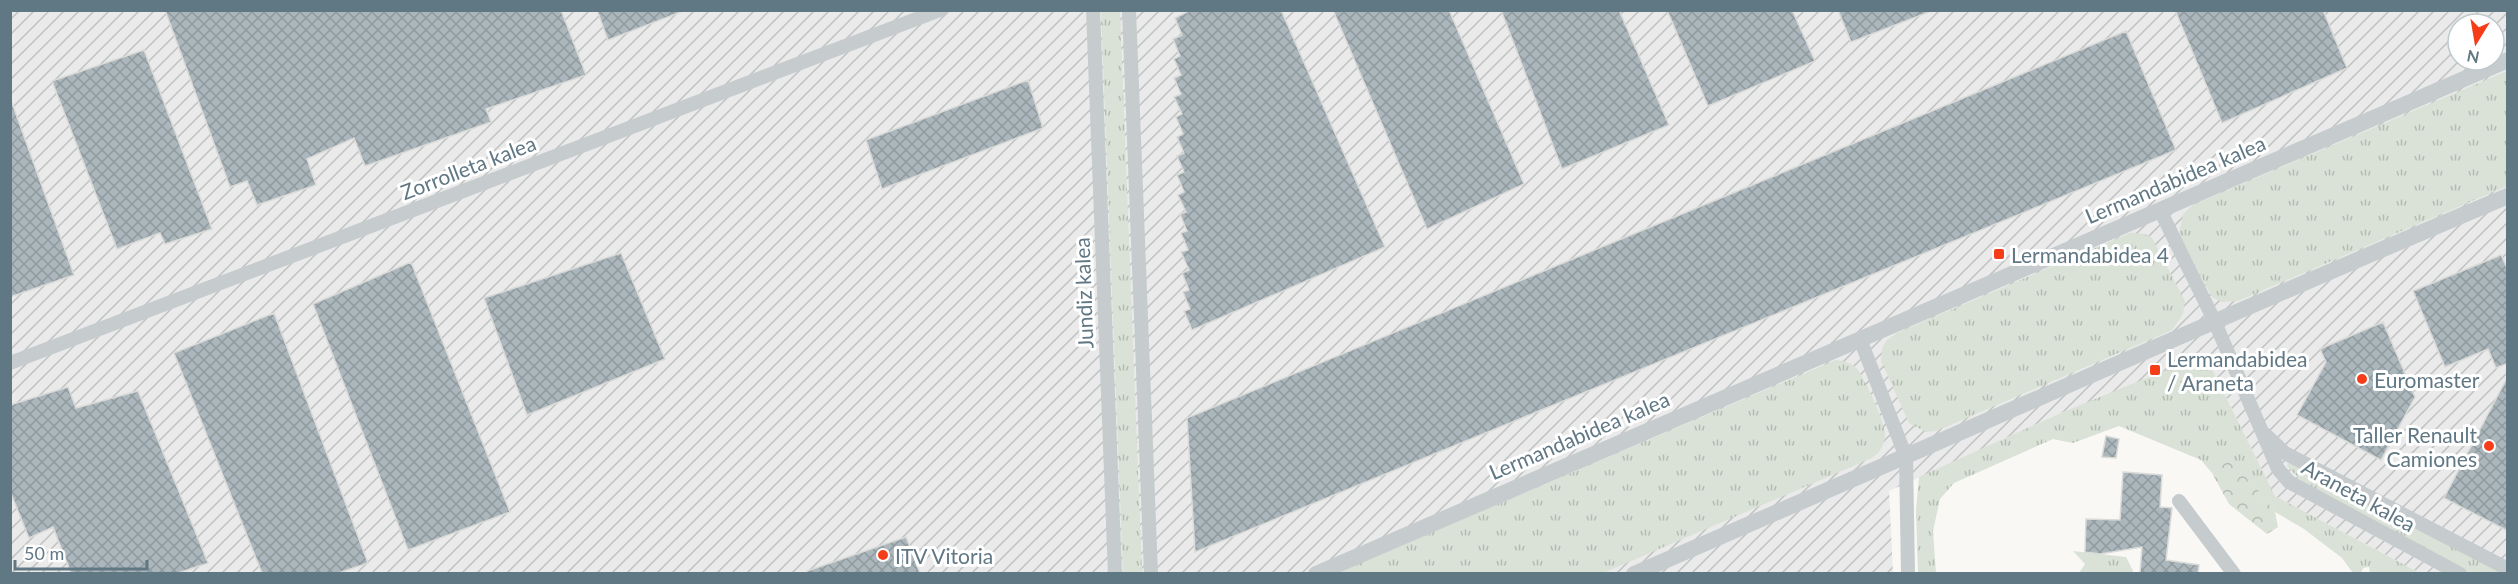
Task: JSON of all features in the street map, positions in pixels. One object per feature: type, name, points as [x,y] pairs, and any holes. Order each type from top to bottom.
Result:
[{"type":"street","name":"Zorrolleta kalea","points":[[10,363],[940,10]]},
{"type":"street","name":"Jundiz kalea","points":[[1093,10],[1115,573]]},
{"type":"street","points":[[1129,10],[1151,573]]},
{"type":"street","name":"Lermandabidea kalea","points":[[1316,573],[2508,60]]},
{"type":"street","points":[[1634,573],[1905,457],[2214,320],[2508,196]]},
{"type":"street","name":"Araneta kalea","points":[[2160,210],[2214,320],[2278,469],[2289,482],[2460,573]]},
{"type":"street","points":[[1860,339],[1905,457],[1908,573]]},
{"type":"street","name":"Araneta kalea","points":[[2261,431],[2285,453],[2508,569]]},
{"type":"street","points":[[2179,501],[2234,573]]},
{"type":"shaded area","points":[[10,11],[2507,11],[2507,573],[2420,573],[2275,496],[2209,363],[2063,412],[1889,491],[1893,573],[11,573]]},
{"type":"green space","points":[[1101,11],[1120,11],[1142,573],[1123,573]]},
{"type":"green space","points":[[2506,71],[2507,186],[2238,301],[2222,302],[2212,297],[2179,234],[2183,214],[2193,205]]},
{"type":"green space","points":[[2130,233],[2145,234],[2152,238],[2185,301],[2183,314],[2172,330],[1936,431],[1926,432],[1909,423],[1881,361],[1882,349],[1886,341],[1897,333]]},
{"type":"green space","points":[[2196,358],[2209,363],[2275,496],[2420,573],[2370,573],[2369,567],[2363,568],[2361,573],[2353,573],[2342,558],[2304,529],[2275,512],[2232,459],[2212,473],[2201,460],[2119,426],[2073,443],[2053,439],[1954,483],[1940,499],[1933,531],[1936,573],[1918,574],[1916,510],[1919,477],[2063,412]]},
{"type":"green space","points":[[1836,360],[1853,365],[1857,369],[1878,411],[1885,438],[1882,448],[1875,456],[1603,573],[1334,574]]},
{"type":"green space","points":[[2232,458],[2275,512],[2278,527],[2267,534],[2229,504],[2212,473]]},
{"type":"green space","points":[[2290,461],[2503,573],[2469,573],[2309,489],[2287,466]]},
{"type":"green space","points":[[2073,551],[2126,557],[2134,573],[2079,573],[2085,564]]},
{"type":"building","points":[[165,10],[561,10],[586,75],[486,109],[491,122],[365,166],[354,138],[307,159],[316,185],[257,205],[247,181],[230,187]]},
{"type":"building","points":[[597,10],[681,10],[681,12],[608,40]]},
{"type":"building","points":[[1191,10],[1281,10],[1385,247],[1192,330],[1184,311],[1190,309],[1183,292],[1189,290],[1182,273],[1189,270],[1181,252],[1188,250],[1181,233],[1187,231],[1180,214],[1186,212],[1178,195],[1184,192],[1177,175],[1184,172],[1177,156],[1184,153],[1177,137],[1183,134],[1176,117],[1182,114],[1174,97],[1181,94],[1174,78],[1181,75],[1174,59],[1180,56],[1173,39],[1182,35],[1175,18]]},
{"type":"building","points":[[1333,10],[1449,10],[1524,184],[1427,229]]},
{"type":"building","points":[[1501,10],[1619,10],[1669,125],[1562,169]]},
{"type":"building","points":[[1667,10],[1792,10],[1815,61],[1708,106]]},
{"type":"building","points":[[1838,10],[1929,10],[1929,12],[1851,42]]},
{"type":"building","points":[[2175,10],[2323,10],[2347,68],[2222,123]]},
{"type":"building","points":[[2126,31],[2176,150],[1195,552],[1187,418]]},
{"type":"building","points":[[144,50],[212,229],[165,244],[160,233],[117,249],[52,81]]},
{"type":"building","points":[[1028,80],[1043,128],[882,189],[866,140]]},
{"type":"building","points":[[12,103],[74,275],[10,297],[10,104]]},
{"type":"building","points":[[621,253],[665,359],[527,415],[484,298]]},
{"type":"building","points":[[2501,255],[2508,270],[2508,363],[2496,368],[2488,349],[2445,367],[2413,291]]},
{"type":"building","points":[[411,262],[510,512],[408,550],[313,304]]},
{"type":"building","points":[[274,313],[368,563],[338,573],[262,573],[174,353]]},
{"type":"building","name":"Euromaster","points":[[2383,322],[2415,397],[2381,460],[2297,415],[2326,362],[2320,349]]},
{"type":"building","name":"Taller Renault Camiones","points":[[2508,376],[2508,531],[2444,498]]},
{"type":"building","points":[[68,387],[76,408],[138,391],[208,563],[178,573],[71,573],[53,527],[29,538],[10,491],[10,405]]},
{"type":"building","points":[[2106,436],[2119,439],[2116,458],[2102,457]]},
{"type":"building","points":[[2123,472],[2162,475],[2160,507],[2172,508],[2166,560],[2199,565],[2198,573],[2140,573],[2142,547],[2100,554],[2085,552],[2086,519],[2120,520]]},
{"type":"building","name":"ITV Vitoria","points":[[906,537],[920,573],[807,573],[807,571]]},
{"type":"place","name":"Lermandabidea 4","points":[[1999,254]]},
{"type":"place","name":"Lermandabidea / Araneta","points":[[2155,370]]},
{"type":"place","name":"Euromaster","points":[[2362,379]]},
{"type":"place","name":"Taller Renault Camiones","points":[[2489,446]]},
{"type":"place","name":"ITV Vitoria","points":[[883,555]]}]
